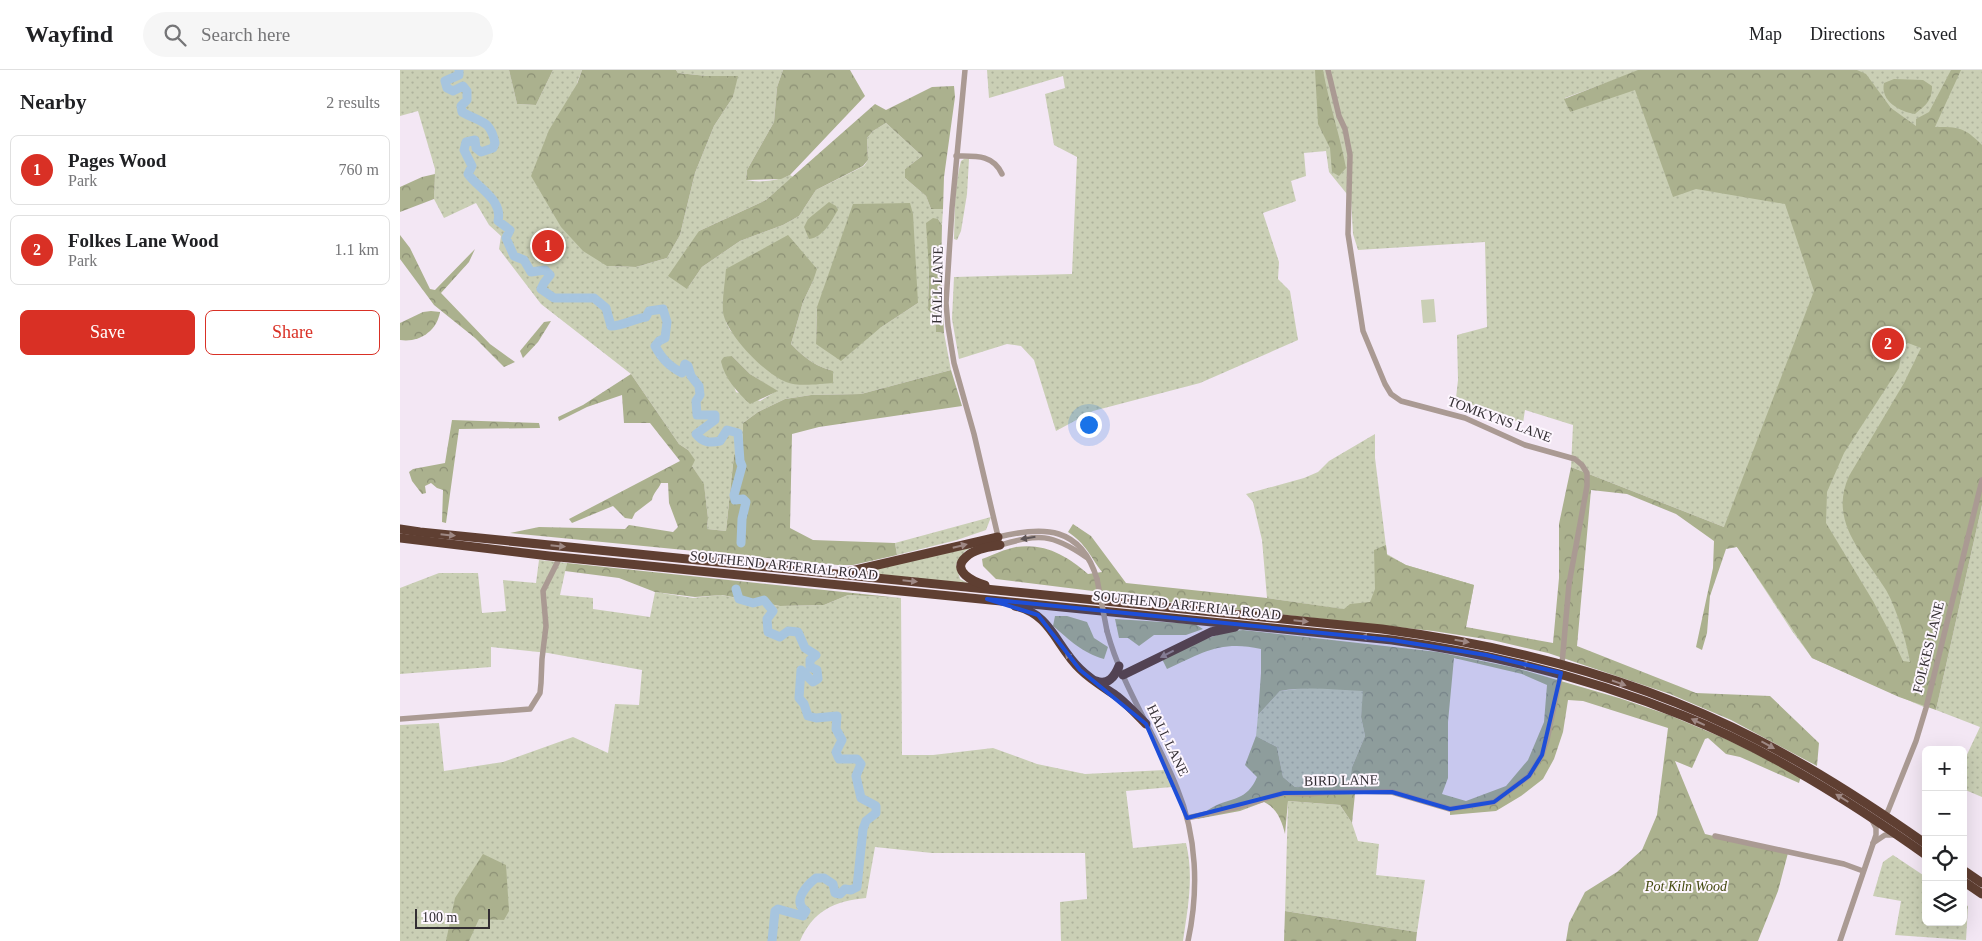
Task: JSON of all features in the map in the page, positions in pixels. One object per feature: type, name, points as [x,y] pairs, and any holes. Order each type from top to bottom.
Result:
[{"type":"highway","name":"SOUTHEND ARTERIAL ROAD","points":[[400,528],[420,532],[1409,632],[1510,650],[1668,700],[1729,726],[1814,771],[1885,815],[1922,841]]},
{"type":"highway","name":"SOUTHEND ARTERIAL ROAD","points":[[400,538],[560,557],[1392,640],[1562,668],[1685,716],[1781,763],[1865,813],[1922,852]]},
{"type":"highway","points":[[827,573],[866,569],[999,541]]},
{"type":"highway","points":[[999,541],[966,556],[962,566],[964,574],[980,584],[1043,596]]},
{"type":"highway","points":[[987,599],[1027,609],[1038,615],[1052,631],[1071,660],[1092,679],[1119,698],[1146,724]]},
{"type":"highway","points":[[1123,676],[1211,632],[1248,625]]},
{"type":"highway","points":[[1092,679],[1100,683],[1108,681],[1116,673],[1118,666]]},
{"type":"highway","points":[[1967,873],[1982,883]]},
{"type":"highway","points":[[1967,884],[1982,894]]},
{"type":"street","name":"HALL LANE","points":[[965,70],[956,156],[946,303],[949,338],[999,541],[1012,534],[1038,530],[1056,533],[1080,547],[1097,579],[1107,631],[1118,666],[1178,788],[1187,818],[1195,864],[1195,898],[1188,941]]},
{"type":"street","name":"TOMKYNS LANE","points":[[1328,70],[1339,116],[1345,129],[1350,155],[1348,234],[1363,331],[1391,394],[1401,401],[1465,418],[1525,445],[1575,458],[1587,473],[1587,486],[1569,584],[1562,668]]},
{"type":"street","points":[[956,156],[976,156],[990,159],[1002,174]]},
{"type":"street","name":"FOLKES LANE","points":[[1885,815],[1916,741],[1982,480]]},
{"type":"street","points":[[996,525],[1003,532],[1012,534]]},
{"type":"street","points":[[999,541],[1045,537],[1063,542],[1086,557]]},
{"type":"street","points":[[400,719],[530,709],[540,693],[546,626],[543,591],[560,557]]},
{"type":"street","name":"BIRD LANE","points":[[1187,818],[1234,808],[1284,793],[1392,792],[1450,809],[1494,802],[1529,776],[1542,755],[1550,731],[1562,668]]},
{"type":"street","points":[[1840,941],[1876,835],[1875,825],[1865,813]]},
{"type":"street","points":[[1873,843],[1885,835],[1899,836]]},
{"type":"street","points":[[1715,836],[1844,864],[1863,872]]},
{"type":"highlighted area","points":[[987,599],[1392,640],[1486,655],[1561,673],[1542,755],[1529,776],[1494,802],[1450,809],[1392,792],[1284,793],[1187,818],[1146,724],[1080,670],[1038,615]]},
{"type":"green space","points":[[400,70],[509,70],[517,104],[536,105],[553,70],[582,70],[577,83],[607,266],[636,267],[667,258],[680,235],[695,173],[714,126],[733,97],[737,76],[707,76],[678,73],[676,70],[783,70],[777,87],[774,122],[747,170],[746,180],[774,180],[790,175],[793,177],[766,200],[699,231],[687,289],[702,267],[740,241],[783,225],[799,216],[816,190],[864,166],[868,160],[867,138],[873,131],[886,123],[922,156],[905,169],[905,178],[926,196],[931,209],[943,209],[942,225],[938,219],[929,269],[928,310],[935,318],[936,332],[944,333],[951,370],[861,394],[811,395],[785,399],[758,412],[743,423],[743,442],[734,455],[726,531],[707,529],[708,518],[704,485],[692,466],[688,450],[679,444],[631,374],[541,304],[499,249],[501,236],[489,225],[476,203],[444,218],[434,199],[435,169],[418,111],[400,116]],"holes":[[[813,281],[803,302],[791,344],[810,360],[833,371],[752,356],[730,330],[726,322]],[[918,303],[880,328],[816,344],[817,307]],[[732,356],[750,374],[777,391],[760,401],[736,392],[733,383]]]},
{"type":"green space","points":[[509,70],[553,70],[536,105],[517,104]]},
{"type":"green space","points":[[582,70],[676,70],[678,73],[707,76],[738,76],[733,97],[714,126],[695,173],[680,235],[667,258],[636,267],[607,266],[583,251],[561,227],[531,176],[549,130],[577,84]]},
{"type":"green space","points":[[783,70],[850,70],[865,96],[790,175],[781,179],[746,180],[747,170],[774,122],[777,87]]},
{"type":"green space","points":[[987,70],[1982,70],[1982,480],[1926,708],[1812,658],[1792,631],[1724,527],[1571,467],[1573,425],[1525,410],[1523,423],[1502,417],[1456,398],[1458,380],[1457,335],[1487,327],[1485,242],[1358,250],[1353,234],[1351,199],[1329,172],[1326,151],[1304,153],[1306,176],[1291,181],[1296,201],[1263,213],[1279,262],[1278,279],[1290,291],[1298,340],[1200,383],[1093,411],[1056,431],[1034,360],[1021,346],[1007,344],[959,359],[952,319],[954,277],[1072,274],[1077,157],[1054,145],[1045,94],[1065,88],[1063,76],[989,98]],"holes":[[[1630,74],[1570,112],[1565,98]]]},
{"type":"green space","points":[[1315,70],[1323,70],[1344,156],[1346,168],[1339,176],[1332,172],[1330,148],[1318,124]]},
{"type":"green space","points":[[1638,70],[1857,70],[1866,74],[1891,108],[1916,126],[1916,119],[1929,112],[1951,70],[1961,70],[1935,127],[1961,129],[1982,145],[1982,505],[1936,710],[1899,697],[1812,658],[1737,547],[1726,549],[1710,596],[1707,633],[1702,650],[1696,647],[1713,568],[1714,541],[1676,514],[1627,494],[1591,490],[1577,646],[1696,693],[1770,696],[1819,743],[1817,766],[1731,720],[1670,694],[1548,653],[1492,640],[1433,631],[1167,602],[996,579],[983,566],[982,559],[1012,548],[1027,546],[1046,549],[1064,556],[1088,574],[1102,572],[1084,546],[1068,532],[1073,524],[1091,536],[1126,583],[1267,598],[1344,609],[1350,604],[1370,602],[1375,589],[1374,550],[1386,545],[1387,555],[1406,565],[1474,585],[1466,627],[1553,643],[1559,578],[1559,524],[1571,467],[1724,527],[1814,291],[1785,204],[1696,189],[1673,197],[1635,90],[1570,112],[1564,99]],"holes":[[[1908,343],[1921,348],[1904,383],[1849,476],[1844,493],[1843,508],[1851,537],[1886,590],[1894,606],[1904,635],[1910,662],[1903,661],[1873,601],[1826,523],[1827,492],[1844,453],[1899,368],[1903,345]]]},
{"type":"green space","points":[[1894,79],[1923,80],[1932,86],[1928,102],[1915,114],[1903,111],[1892,104],[1885,95],[1884,83]]},
{"type":"green space","points":[[954,86],[955,97],[944,177],[943,209],[931,209],[926,196],[905,178],[905,169],[922,156],[886,123],[873,131],[867,138],[868,160],[863,166],[816,190],[799,216],[783,225],[740,241],[702,267],[687,289],[668,276],[699,231],[766,200],[875,104],[886,110],[932,87]]},
{"type":"green space","points":[[969,159],[967,194],[961,231],[957,240],[954,239],[956,190],[961,161]]},
{"type":"green space","points":[[435,174],[434,199],[400,212],[400,187],[422,177]]},
{"type":"green space","points":[[829,202],[836,206],[838,210],[823,232],[809,239],[804,227],[808,219]]},
{"type":"green space","points":[[910,203],[913,214],[918,303],[880,328],[841,361],[816,344],[817,307],[853,204]]},
{"type":"green space","points":[[933,218],[938,219],[942,225],[941,274],[944,333],[936,332],[935,318],[928,310],[929,269],[926,223]]},
{"type":"green space","points":[[400,235],[410,248],[430,289],[435,290],[475,249],[469,262],[441,293],[490,344],[515,362],[504,367],[475,338],[434,305],[400,259]]},
{"type":"green space","points":[[788,235],[817,269],[803,302],[791,344],[810,360],[833,371],[833,383],[791,384],[777,378],[739,342],[731,331],[723,312],[726,269]]},
{"type":"green space","points":[[1434,299],[1436,322],[1423,323],[1421,300]]},
{"type":"green space","points":[[423,312],[440,312],[431,330],[414,340],[400,340],[400,323]]},
{"type":"green space","points":[[551,321],[538,342],[523,358],[520,351],[544,322]]},
{"type":"green space","points":[[732,356],[750,374],[778,391],[750,404],[732,385],[725,373],[721,361],[724,357]]},
{"type":"green space","points":[[951,370],[962,406],[819,427],[792,434],[790,528],[813,540],[895,543],[897,555],[853,565],[838,565],[510,533],[539,527],[625,529],[629,525],[673,532],[678,527],[669,503],[668,483],[661,483],[652,500],[635,513],[632,519],[625,518],[613,506],[572,523],[569,519],[680,461],[650,423],[624,423],[622,395],[587,407],[559,421],[558,417],[583,405],[631,374],[679,444],[688,450],[695,460],[692,466],[704,484],[708,518],[707,529],[726,531],[734,455],[743,442],[743,423],[758,412],[785,399],[811,395],[861,394]]},
{"type":"green space","points":[[452,420],[539,423],[540,428],[459,429],[446,523],[442,522],[443,490],[431,483],[425,486],[426,493],[422,494],[412,481],[409,472],[413,469],[445,463]]},
{"type":"green space","points":[[1375,434],[1375,458],[1387,554],[1406,565],[1474,585],[1466,627],[1267,598],[1262,540],[1253,502],[1246,494],[1304,478],[1318,472],[1329,461]]},
{"type":"green space","points":[[1982,505],[1982,797],[1967,791],[1967,755],[1980,727],[1936,710]]},
{"type":"green space","points":[[991,517],[986,530],[957,540],[897,555],[895,543]]},
{"type":"green space","points":[[979,544],[965,551],[956,564],[960,579],[972,585],[860,573]]},
{"type":"green space","points":[[539,560],[567,563],[560,595],[593,598],[593,609],[650,617],[655,592],[693,598],[721,595],[780,606],[824,605],[848,595],[901,598],[902,755],[933,755],[993,748],[1037,764],[1085,774],[1165,770],[1172,787],[1126,791],[1133,848],[1186,843],[1190,880],[1183,941],[1061,941],[1060,902],[1087,899],[1085,853],[932,853],[875,847],[866,898],[844,902],[826,909],[811,922],[800,941],[400,941],[400,725],[439,723],[444,771],[503,762],[573,737],[608,753],[615,704],[639,705],[642,670],[548,653],[491,647],[491,667],[400,674],[400,588],[439,573],[478,573],[482,613],[506,611],[503,580],[536,583]]},
{"type":"green space","points":[[567,563],[901,598],[848,595],[824,605],[780,606],[722,595],[695,597],[655,592],[619,578],[565,571]]},
{"type":"green space","points":[[1055,616],[1067,616],[1087,622],[1094,638],[1108,647],[1104,659],[1083,649],[1053,626]]},
{"type":"green space","points":[[1115,619],[1195,624],[1203,629],[1186,635],[1154,635],[1139,646],[1128,638],[1119,638]]},
{"type":"green space","name":"Pot Kiln Wood","points":[[1243,630],[1438,652],[1516,668],[1619,698],[1669,715],[1726,739],[1801,776],[1799,783],[1740,757],[1726,754],[1708,738],[1705,739],[1692,768],[1675,761],[1705,834],[1788,853],[1778,891],[1758,941],[1566,941],[1569,923],[1585,892],[1617,872],[1642,850],[1657,815],[1668,728],[1583,701],[1568,700],[1563,732],[1554,759],[1543,779],[1521,796],[1496,811],[1450,815],[1450,809],[1391,794],[1355,794],[1352,823],[1340,805],[1288,801],[1285,834],[1278,815],[1264,802],[1240,811],[1197,819],[1213,807],[1244,794],[1253,785],[1257,777],[1245,765],[1256,736],[1277,747],[1283,777],[1295,787],[1350,781],[1352,767],[1365,736],[1361,717],[1363,691],[1311,689],[1280,691],[1258,715],[1261,649],[1234,646],[1223,647],[1202,653],[1167,669],[1162,659],[1201,641],[1232,631]],"holes":[[[1454,658],[1522,674],[1547,685],[1544,722],[1528,760],[1506,786],[1466,801],[1442,794],[1448,778],[1448,722]]]},
{"type":"green space","points":[[1314,687],[1364,690],[1361,717],[1365,736],[1352,767],[1351,781],[1295,787],[1283,777],[1277,747],[1256,736],[1258,715],[1280,691]]},
{"type":"green space","points":[[1288,801],[1340,805],[1352,823],[1358,841],[1379,844],[1376,875],[1425,880],[1417,932],[1285,911]]},
{"type":"green space","points":[[483,854],[506,865],[509,911],[504,920],[479,919],[469,941],[446,941],[455,898]]},
{"type":"green space","points":[[1893,855],[1922,874],[1922,926],[1967,926],[1966,940],[1895,935],[1901,901],[1873,896],[1883,862]]},
{"type":"green space","points":[[1285,911],[1417,932],[1416,941],[1284,941]]},
{"type":"waterway","points":[[459,70],[459,75],[445,81],[447,88],[453,91],[463,86],[467,91],[467,100],[461,106],[462,112],[484,123],[493,135],[495,143],[493,148],[481,152],[476,148],[475,140],[466,142],[464,150],[472,166],[468,174],[494,201],[499,214],[498,221],[510,230],[506,238],[514,256],[524,260],[531,272],[545,270],[550,275],[541,289],[554,298],[594,298],[606,308],[611,326],[646,317],[649,311],[663,309],[667,322],[665,338],[655,346],[666,362],[677,370],[682,373],[685,364],[688,366],[691,376],[699,386],[700,395],[696,401],[697,415],[715,415],[715,420],[696,434],[704,441],[713,442],[720,441],[727,430],[738,433],[742,466],[734,495],[735,500],[743,499],[746,502],[742,519],[741,543]]},
{"type":"waterway","points":[[736,589],[739,599],[753,603],[764,600],[773,611],[767,619],[768,632],[780,637],[788,631],[798,632],[805,648],[816,655],[810,660],[810,667],[817,670],[818,679],[813,682],[801,670],[799,698],[804,704],[808,716],[816,718],[837,716],[836,729],[842,740],[836,752],[839,759],[857,759],[861,764],[856,776],[861,798],[876,806],[876,813],[866,821],[863,829],[857,887],[851,890],[845,889],[840,894],[835,893],[833,884],[824,878],[816,878],[805,889],[800,898],[800,903],[806,911],[803,916],[778,909],[775,911],[772,941]]},
{"type":"place","name":"Pages Wood","points":[[548,246]]},
{"type":"place","name":"Folkes Lane Wood","points":[[1888,344]]}]
